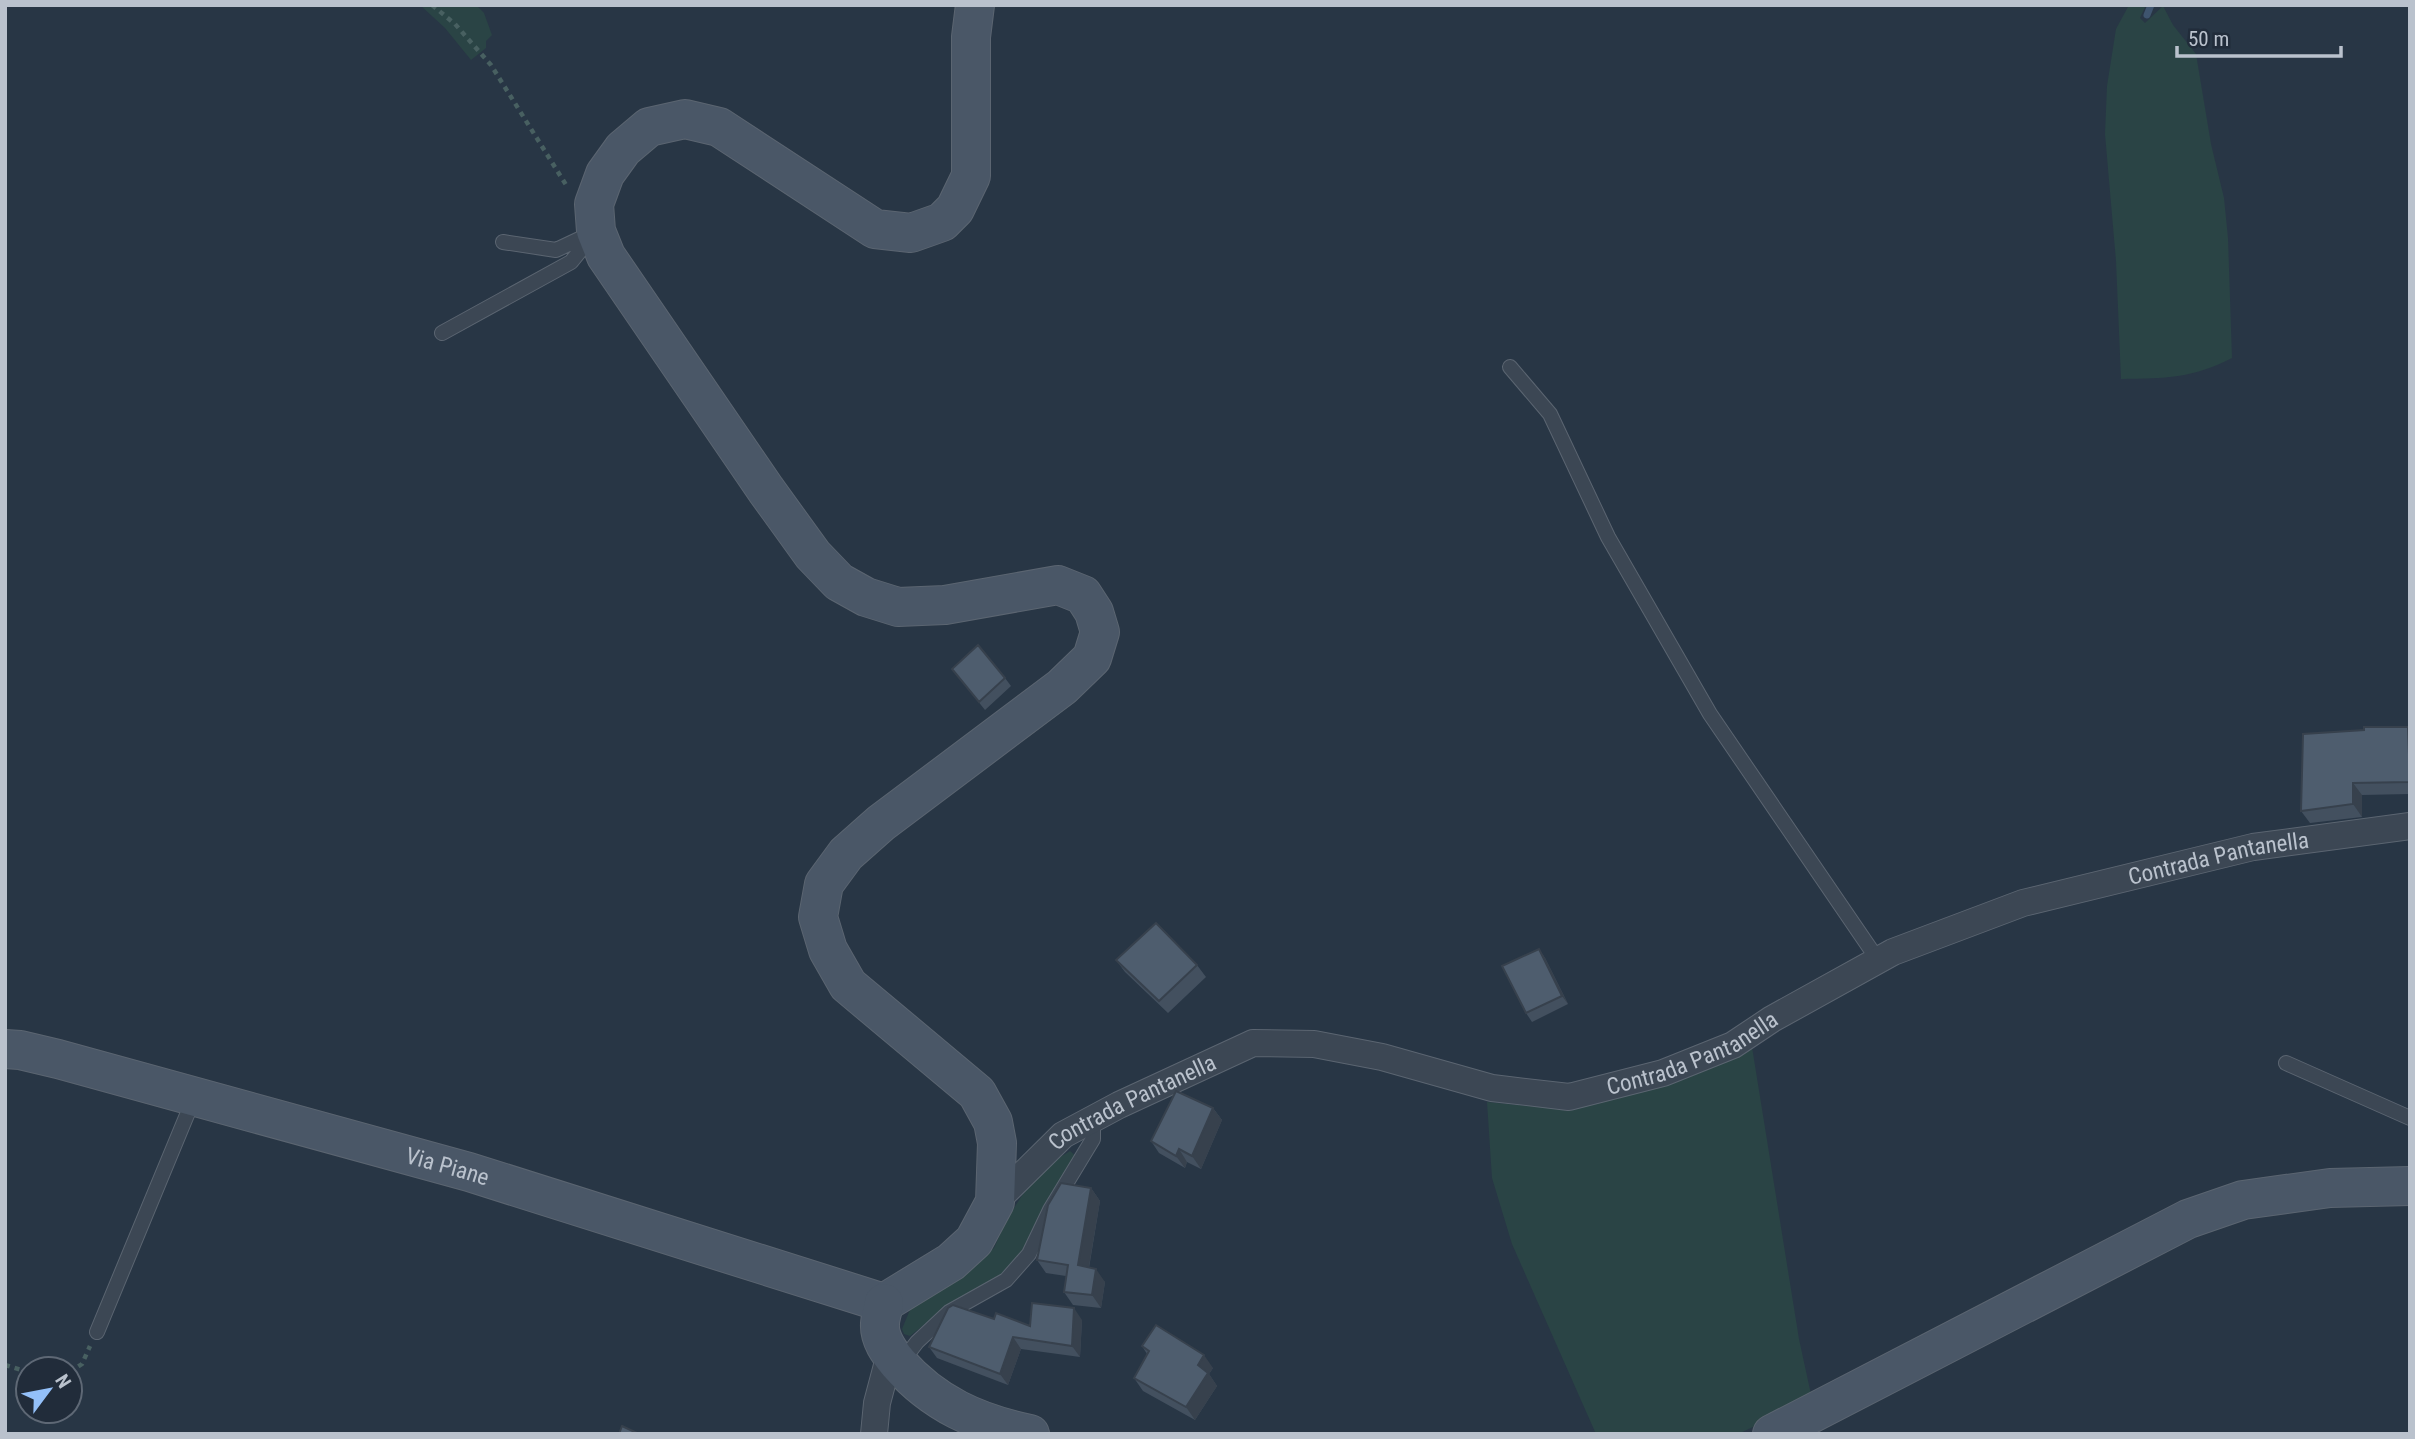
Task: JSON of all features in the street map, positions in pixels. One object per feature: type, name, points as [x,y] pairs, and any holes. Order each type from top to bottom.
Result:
[{"type":"street","points":[[975,5],[971,37],[971,176],[955,209],[943,222],[911,233],[874,229],[719,127],[685,119],[649,127],[623,149],[605,174],[595,218],[606,256],[766,490],[813,555],[839,582],[866,597],[898,607],[945,605],[1058,585],[1083,595],[1094,612],[1100,632],[1092,658],[1062,687],[881,823],[846,855],[824,884],[818,917],[828,950],[848,985],[977,1093],[993,1122],[997,1143],[995,1202],[974,1241],[951,1262],[884,1303],[880,1325],[883,1340],[913,1381],[947,1406],[1015,1432]]},
{"type":"street","name":"Contrada Pantanella","points":[[995,1202],[1063,1135],[1253,1043],[1314,1044],[1382,1057],[1492,1088],[1569,1097],[1663,1073],[1733,1045],[1772,1019],[1893,952],[2023,903],[2253,847],[2410,826]]},
{"type":"street","name":"Via Piane","points":[[5,1049],[58,1059],[469,1172],[884,1303]]},
{"type":"street","points":[[1772,1434],[2189,1219],[2243,1200],[2330,1188],[2410,1186]]},
{"type":"street","points":[[874,1434],[877,1403],[895,1359]]},
{"type":"lane","points":[[503,242],[556,250],[595,218]]},
{"type":"lane","points":[[442,333],[571,262],[595,218]]},
{"type":"lane","points":[[1510,367],[1550,414],[1608,537],[1710,714],[1878,960]]},
{"type":"lane","points":[[2286,1063],[2410,1118]]},
{"type":"lane","points":[[97,1332],[195,1097]]},
{"type":"lane","points":[[895,1359],[949,1312],[1006,1280],[1029,1254],[1050,1210],[1093,1139],[1093,1119]]},
{"type":"path","points":[[432,5],[455,23],[491,65],[566,186],[595,218]]},
{"type":"path","points":[[84,1360],[97,1332]]},
{"type":"green space","points":[[420,5],[476,5],[484,13],[492,35],[486,41],[486,48],[471,60],[445,28]]},
{"type":"green space","points":[[2129,5],[2146,5],[2140,18],[2145,23],[2163,6],[2173,25],[2196,54],[2211,144],[2224,198],[2232,358],[2191,374],[2178,376],[2121,379],[2116,261],[2105,134],[2107,86],[2116,29]]},
{"type":"green space","points":[[1752,1047],[1799,1339],[1812,1399],[1738,1434],[1596,1434],[1512,1244],[1492,1178],[1487,1102],[1539,1107],[1601,1099]]},
{"type":"green space","points":[[1070,1151],[1077,1157],[1028,1244],[1002,1274],[941,1311],[910,1336],[904,1334],[902,1329],[914,1300],[970,1269],[994,1248],[1006,1221],[1026,1189],[1054,1161]]},
{"type":"building","points":[[978,645],[1005,678],[979,702],[952,669]]},
{"type":"building","points":[[2364,727],[2408,727],[2410,782],[2353,783],[2353,804],[2301,811],[2303,734],[2364,730]]},
{"type":"building","points":[[1156,923],[1197,965],[1159,1001],[1116,960]]},
{"type":"building","points":[[1539,949],[1562,996],[1526,1013],[1502,966]]},
{"type":"building","points":[[1176,1091],[1213,1108],[1192,1156],[1179,1149],[1176,1156],[1151,1141]]},
{"type":"building","points":[[1061,1183],[1091,1188],[1078,1265],[1096,1269],[1092,1295],[1064,1292],[1068,1265],[1037,1260],[1048,1205]]},
{"type":"building","points":[[1032,1303],[1074,1308],[1072,1346],[1013,1337],[1000,1374],[929,1347],[948,1308],[953,1305],[994,1319],[996,1313],[1030,1326]]},
{"type":"building","points":[[1156,1325],[1204,1355],[1198,1365],[1208,1373],[1186,1407],[1134,1378],[1149,1351],[1142,1346]]},
{"type":"building","points":[[622,1426],[639,1434],[619,1434]]},
{"type":"waterway","points":[[2147,15],[2151,5]]}]
